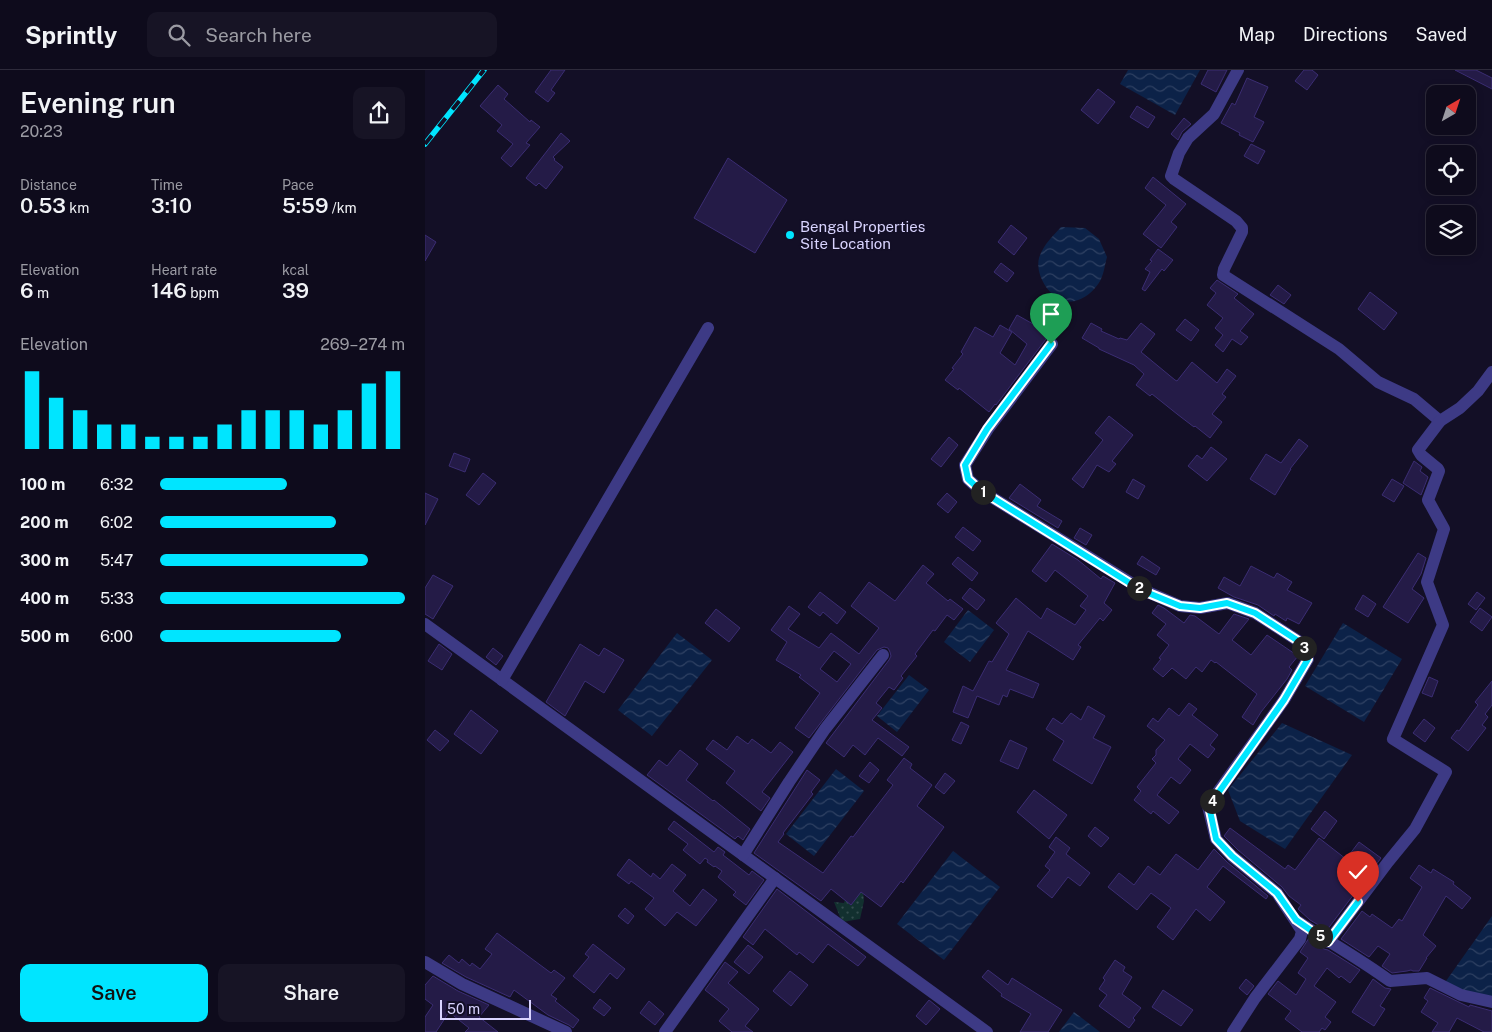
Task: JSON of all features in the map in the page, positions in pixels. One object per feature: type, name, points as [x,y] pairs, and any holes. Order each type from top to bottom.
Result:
[{"type":"street","points":[[1238,70],[1214,114],[1188,138],[1179,153],[1171,176],[1197,196],[1236,221],[1242,228],[1223,275],[1339,349],[1379,382],[1414,400],[1440,421]]},
{"type":"street","points":[[502,680],[708,328]]},
{"type":"street","points":[[1051,344],[987,429],[965,465],[968,479],[980,490],[1141,590],[1180,606],[1200,608],[1227,603],[1255,613],[1303,644],[1308,659],[1284,700],[1209,806],[1216,839],[1232,856],[1277,893],[1302,931],[1300,938],[1255,998],[1233,1032]]},
{"type":"street","points":[[1328,942],[1415,829],[1446,772],[1393,739],[1443,625],[1427,582],[1444,529],[1428,500],[1439,471],[1418,450],[1440,421],[1460,408],[1478,391],[1492,372]]},
{"type":"street","points":[[425,624],[987,1032]]},
{"type":"street","points":[[743,855],[825,729],[883,655]]},
{"type":"street","points":[[665,1032],[775,878]]},
{"type":"street","points":[[1296,920],[1328,942],[1367,964],[1390,981],[1427,978],[1461,995],[1492,1002]]},
{"type":"street","points":[[425,962],[462,984],[566,1032]]},
{"type":"green space","points":[[850,884],[863,891],[864,901],[860,919],[842,922],[834,902],[844,903]]},
{"type":"water","points":[[1128,70],[1200,70],[1175,115],[1120,84]]},
{"type":"water","points":[[1061,227],[1085,228],[1099,239],[1107,257],[1103,274],[1095,288],[1080,299],[1069,302],[1058,298],[1048,289],[1041,277],[1038,264],[1043,249]]},
{"type":"water","points":[[968,610],[994,630],[970,662],[944,642]]},
{"type":"water","points":[[1343,623],[1402,659],[1364,722],[1305,686]]},
{"type":"water","points":[[677,633],[712,660],[652,736],[618,710]]},
{"type":"water","points":[[909,675],[929,690],[897,732],[877,716]]},
{"type":"water","points":[[1282,723],[1352,755],[1285,849],[1240,821],[1228,790]]},
{"type":"water","points":[[836,769],[864,791],[814,856],[786,834]]},
{"type":"water","points":[[953,851],[1000,887],[944,960],[897,924]]},
{"type":"water","points":[[1492,916],[1492,998],[1455,989],[1446,981]]},
{"type":"water","points":[[1074,1012],[1100,1032],[1059,1032]]},
{"type":"building","points":[[551,70],[565,70],[551,90],[555,93],[548,102],[535,92]]},
{"type":"building","points":[[1208,70],[1227,70],[1216,92],[1201,84]]},
{"type":"building","points":[[1304,70],[1312,70],[1318,75],[1307,90],[1295,81]]},
{"type":"building","points":[[1455,70],[1476,70],[1492,78],[1492,89]]},
{"type":"building","points":[[1247,78],[1268,87],[1254,117],[1264,122],[1253,142],[1221,123],[1232,103],[1235,105]]},
{"type":"building","points":[[498,85],[508,94],[504,99],[530,122],[531,120],[540,127],[526,143],[530,145],[511,167],[501,158],[513,144],[497,131],[502,125],[480,106]]},
{"type":"building","points":[[1098,89],[1115,102],[1098,124],[1081,110]]},
{"type":"building","points":[[1137,106],[1155,117],[1148,128],[1130,117]]},
{"type":"building","points":[[1184,118],[1191,124],[1182,132],[1178,140],[1171,134]]},
{"type":"building","points":[[561,133],[570,141],[553,157],[563,167],[546,189],[539,183],[536,186],[526,178]]},
{"type":"building","points":[[1251,144],[1265,151],[1258,164],[1244,156]]},
{"type":"building","points":[[728,158],[787,200],[755,253],[694,218]]},
{"type":"building","points":[[1153,177],[1186,204],[1171,222],[1177,227],[1161,248],[1143,234],[1166,205],[1145,188]]},
{"type":"building","points":[[1011,225],[1027,238],[1014,255],[998,242]]},
{"type":"building","points":[[425,235],[436,242],[425,261]]},
{"type":"building","points":[[1158,249],[1173,260],[1164,271],[1162,269],[1145,291],[1142,289],[1150,272],[1145,269],[1152,261],[1150,260]]},
{"type":"building","points":[[1001,263],[1014,273],[1007,282],[994,272]]},
{"type":"building","points":[[1217,280],[1238,294],[1234,298],[1254,314],[1240,331],[1248,337],[1241,345],[1232,339],[1223,352],[1215,345],[1223,335],[1215,328],[1223,318],[1207,305],[1216,293],[1210,288]]},
{"type":"building","points":[[1278,285],[1291,295],[1284,304],[1270,295]]},
{"type":"building","points":[[1370,292],[1397,313],[1384,330],[1358,309]]},
{"type":"building","points":[[1017,315],[1042,329],[1047,319],[1059,325],[1053,336],[1049,336],[1046,339],[989,412],[959,388],[958,390],[945,380],[963,354],[961,352],[975,327],[993,337],[1000,325],[1012,332],[1000,353],[1015,365],[1027,344],[1009,329]]},
{"type":"building","points":[[1185,319],[1199,330],[1191,341],[1176,330]]},
{"type":"building","points":[[1091,323],[1102,329],[1101,331],[1119,339],[1127,340],[1141,323],[1155,334],[1141,352],[1177,381],[1192,362],[1217,383],[1227,369],[1236,376],[1222,394],[1226,397],[1212,414],[1222,422],[1210,438],[1152,394],[1150,396],[1136,385],[1144,374],[1134,365],[1099,349],[1082,338]]},
{"type":"building","points":[[1109,416],[1133,435],[1112,461],[1116,464],[1109,472],[1097,465],[1083,488],[1072,479],[1103,440],[1095,433]]},
{"type":"building","points":[[949,437],[958,445],[941,467],[931,459]]},
{"type":"building","points":[[1299,439],[1308,446],[1290,469],[1275,495],[1250,479],[1266,454],[1281,463]]},
{"type":"building","points":[[1211,447],[1227,459],[1207,481],[1188,466],[1197,455],[1202,459]]},
{"type":"building","points":[[454,453],[470,459],[465,472],[449,466]]},
{"type":"building","points":[[1414,461],[1422,467],[1420,471],[1428,477],[1421,495],[1403,483]]},
{"type":"building","points":[[483,473],[496,483],[479,505],[466,495]]},
{"type":"building","points":[[1133,479],[1145,486],[1138,499],[1126,492]]},
{"type":"building","points":[[1392,479],[1404,486],[1394,502],[1382,495]]},
{"type":"building","points":[[1020,484],[1041,500],[1037,506],[1062,521],[1058,528],[1009,498]]},
{"type":"building","points":[[425,493],[438,499],[425,525]]},
{"type":"building","points":[[947,493],[957,502],[948,513],[937,504]]},
{"type":"building","points":[[963,527],[981,541],[973,551],[955,537]]},
{"type":"building","points":[[1080,528],[1092,535],[1086,545],[1074,538]]},
{"type":"building","points":[[1052,544],[1078,560],[1101,579],[1103,576],[1115,583],[1104,603],[1112,610],[1103,621],[1100,618],[1078,645],[1081,647],[1073,660],[1028,631],[1006,670],[1039,684],[1033,698],[1010,689],[1007,697],[1003,695],[999,705],[977,696],[968,718],[953,712],[963,686],[973,691],[989,661],[992,662],[1009,634],[996,623],[1016,598],[1041,619],[1047,608],[1075,625],[1086,610],[1080,606],[1088,596],[1055,570],[1046,582],[1032,571]]},
{"type":"building","points":[[1418,553],[1426,558],[1421,574],[1412,589],[1424,598],[1408,623],[1383,607]]},
{"type":"building","points":[[1142,556],[1160,568],[1156,575],[1137,564]]},
{"type":"building","points":[[958,557],[978,573],[972,581],[952,564]]},
{"type":"building","points":[[923,565],[934,574],[926,583],[948,601],[950,599],[963,609],[954,620],[947,615],[935,631],[933,630],[915,654],[917,656],[901,676],[903,678],[894,690],[889,687],[876,703],[882,708],[872,720],[909,747],[902,756],[878,738],[865,755],[853,745],[844,757],[826,743],[889,660],[891,656],[888,648],[884,647],[877,650],[809,738],[795,728],[820,693],[799,677],[801,675],[776,660],[787,642],[771,630],[789,606],[800,614],[788,629],[819,648],[831,633],[859,654],[879,628],[851,606],[869,582],[895,601]],"holes":[[[834,651],[851,664],[837,682],[820,669]]]},
{"type":"building","points":[[1251,566],[1274,578],[1277,573],[1292,582],[1287,590],[1312,603],[1299,624],[1287,618],[1286,621],[1275,614],[1274,616],[1258,605],[1234,597],[1218,588],[1224,577],[1240,586]]},
{"type":"building","points":[[433,575],[453,586],[433,619],[425,614],[425,588]]},
{"type":"building","points":[[970,588],[985,600],[977,610],[962,598]]},
{"type":"building","points":[[820,592],[846,612],[837,624],[823,612],[820,616],[808,607]]},
{"type":"building","points":[[1477,592],[1485,598],[1476,610],[1468,604]]},
{"type":"building","points":[[1363,595],[1376,604],[1368,617],[1355,609]]},
{"type":"building","points":[[1158,605],[1184,623],[1190,615],[1195,616],[1219,634],[1234,614],[1249,619],[1232,640],[1251,655],[1267,635],[1298,656],[1289,667],[1292,670],[1287,679],[1253,725],[1242,717],[1257,694],[1216,662],[1211,660],[1202,672],[1196,667],[1186,679],[1172,668],[1163,677],[1153,669],[1169,645],[1157,635],[1166,624],[1152,613]]},
{"type":"building","points":[[1480,608],[1492,617],[1482,631],[1470,622]]},
{"type":"building","points":[[716,609],[740,628],[729,642],[705,623]]},
{"type":"building","points":[[439,644],[452,654],[442,670],[428,661]]},
{"type":"building","points":[[580,644],[599,656],[604,648],[624,660],[604,693],[585,681],[565,716],[546,702]]},
{"type":"building","points":[[493,648],[503,656],[496,665],[486,657]]},
{"type":"building","points":[[1429,677],[1438,681],[1432,697],[1422,693]]},
{"type":"building","points":[[1492,681],[1492,705],[1485,714],[1488,717],[1482,725],[1486,728],[1468,751],[1451,738],[1457,730],[1459,731],[1478,705],[1475,702]]},
{"type":"building","points":[[1189,703],[1197,709],[1192,715],[1218,735],[1210,745],[1215,749],[1208,758],[1190,744],[1178,759],[1191,770],[1180,784],[1171,777],[1157,795],[1179,812],[1169,824],[1153,811],[1151,814],[1134,800],[1141,791],[1137,787],[1156,763],[1152,759],[1156,755],[1156,750],[1165,740],[1147,726],[1153,718],[1158,722],[1169,708],[1179,716]]},
{"type":"building","points":[[1088,706],[1105,716],[1093,738],[1111,747],[1092,784],[1053,760],[1064,741],[1046,729],[1053,718],[1062,724],[1071,713],[1081,720]]},
{"type":"building","points":[[471,710],[498,731],[481,754],[454,734]]},
{"type":"building","points":[[1424,719],[1435,728],[1425,742],[1413,733]]},
{"type":"building","points":[[961,722],[969,726],[961,744],[952,740]]},
{"type":"building","points":[[435,730],[449,741],[440,751],[427,740]]},
{"type":"building","points":[[737,736],[748,744],[752,739],[771,753],[780,742],[793,752],[762,792],[770,798],[761,811],[726,783],[735,771],[706,749],[713,740],[727,750]]},
{"type":"building","points":[[1010,740],[1027,748],[1018,769],[1000,761]]},
{"type":"building","points":[[680,750],[698,764],[686,780],[750,829],[743,840],[738,836],[735,839],[647,775],[659,760],[667,766]]},
{"type":"building","points":[[904,758],[912,764],[910,768],[932,785],[917,806],[944,827],[903,883],[901,881],[881,907],[861,892],[851,905],[831,889],[821,901],[754,853],[807,770],[820,780],[811,792],[813,794],[778,842],[823,873],[893,785],[887,780]]},
{"type":"building","points":[[870,762],[879,770],[869,783],[859,776]]},
{"type":"building","points":[[945,773],[955,781],[944,794],[935,787]]},
{"type":"building","points":[[1034,790],[1067,815],[1049,839],[1017,812]]},
{"type":"building","points":[[1325,811],[1337,821],[1324,839],[1311,829]]},
{"type":"building","points":[[674,821],[714,852],[718,847],[725,852],[723,855],[749,875],[752,871],[764,880],[746,905],[733,895],[736,892],[718,877],[722,871],[707,862],[708,860],[705,858],[700,864],[683,850],[688,844],[668,829]]},
{"type":"building","points":[[1095,827],[1109,838],[1101,847],[1088,836]]},
{"type":"building","points":[[1230,828],[1285,869],[1288,865],[1295,870],[1319,838],[1346,859],[1359,842],[1381,858],[1327,930],[1310,920],[1298,909],[1301,905],[1224,836]]},
{"type":"building","points":[[1056,837],[1070,848],[1066,854],[1090,873],[1080,886],[1068,877],[1052,898],[1037,886],[1050,870],[1045,866],[1055,852],[1049,847]]},
{"type":"building","points":[[1214,849],[1268,896],[1266,899],[1223,866],[1207,887],[1225,902],[1210,921],[1196,909],[1173,940],[1157,927],[1171,908],[1151,893],[1137,910],[1108,887],[1119,873],[1134,885],[1148,866],[1160,875],[1176,854],[1198,870]]},
{"type":"building","points":[[629,859],[651,877],[653,873],[660,879],[672,864],[686,875],[673,891],[690,906],[703,889],[717,900],[696,926],[677,912],[665,926],[645,909],[654,898],[631,881],[629,884],[617,875]]},
{"type":"building","points":[[1419,865],[1431,873],[1433,869],[1454,882],[1453,884],[1471,898],[1462,909],[1446,896],[1423,935],[1436,946],[1426,958],[1419,971],[1411,970],[1392,973],[1382,966],[1390,954],[1378,946],[1369,957],[1341,939],[1362,911],[1370,917],[1372,914],[1392,928],[1399,919],[1402,921],[1422,887],[1410,878]]},
{"type":"building","points":[[777,889],[866,957],[858,966],[828,944],[813,963],[799,952],[797,955],[765,929],[753,945],[743,937]]},
{"type":"building","points":[[625,908],[634,916],[628,924],[618,916]]},
{"type":"building","points":[[497,933],[551,973],[554,970],[565,978],[551,995],[557,999],[555,1001],[579,1020],[573,1028],[548,1015],[514,990],[510,997],[466,977],[442,963],[449,955],[459,963],[462,959],[470,966],[472,963],[480,969],[492,954],[485,949]]},
{"type":"building","points":[[1309,938],[1360,970],[1350,983],[1341,976],[1339,978],[1327,968],[1314,986],[1336,1002],[1325,1017],[1331,1022],[1325,1030],[1322,1028],[1319,1032],[1302,1032],[1285,1019],[1291,1011],[1268,994],[1278,981],[1296,995],[1306,979],[1298,973],[1308,958],[1300,952]]},
{"type":"building","points":[[593,944],[625,969],[617,979],[610,973],[594,993],[573,976],[589,957],[585,954]]},
{"type":"building","points":[[748,945],[763,957],[749,974],[734,962]]},
{"type":"building","points":[[1115,960],[1125,967],[1123,971],[1132,977],[1122,994],[1141,1008],[1133,1018],[1135,1020],[1129,1028],[1099,1006],[1107,995],[1099,989],[1105,980],[1103,978]]},
{"type":"building","points":[[725,962],[738,972],[728,983],[759,1009],[745,1026],[753,1032],[732,1032],[719,1021],[729,1009],[705,990]]},
{"type":"building","points":[[988,970],[1008,985],[1012,978],[1062,1010],[1048,1032],[1020,1032],[1031,1014],[1001,996],[1002,994],[982,977]]},
{"type":"building","points":[[790,971],[808,985],[791,1006],[773,991]]},
{"type":"building","points":[[433,976],[458,991],[489,1005],[479,1017],[498,1032],[465,1032],[469,1028],[449,1012],[436,1032],[425,1032],[425,1017],[433,1005],[425,999],[425,985]]},
{"type":"building","points":[[1246,979],[1254,986],[1247,995],[1239,988]]},
{"type":"building","points":[[1373,979],[1385,988],[1391,989],[1380,1006],[1385,1009],[1374,1026],[1352,1012]]},
{"type":"building","points":[[1430,988],[1469,1007],[1470,1005],[1492,1011],[1492,1032],[1484,1032],[1457,1018],[1449,1032],[1432,1032],[1438,1023],[1421,1012],[1428,1001],[1424,998]]},
{"type":"building","points":[[1163,990],[1193,1010],[1181,1026],[1152,1007]]},
{"type":"building","points":[[600,999],[611,1008],[604,1016],[593,1008]]},
{"type":"building","points":[[929,1000],[940,1009],[926,1025],[916,1016]]},
{"type":"building","points":[[649,1001],[664,1014],[655,1025],[640,1013]]},
{"type":"railway","points":[[425,144],[484,70]]},
{"type":"place","name":"Bengal Properties Site Location","points":[[790,235]]},
{"type":"route","points":[[1051,344],[987,429],[965,465],[968,479],[980,490],[1141,590],[1180,606],[1200,608],[1227,603],[1255,613],[1303,644],[1308,659],[1284,700],[1209,806],[1216,839],[1232,856],[1277,893],[1296,920],[1328,942],[1358,902]]}]
